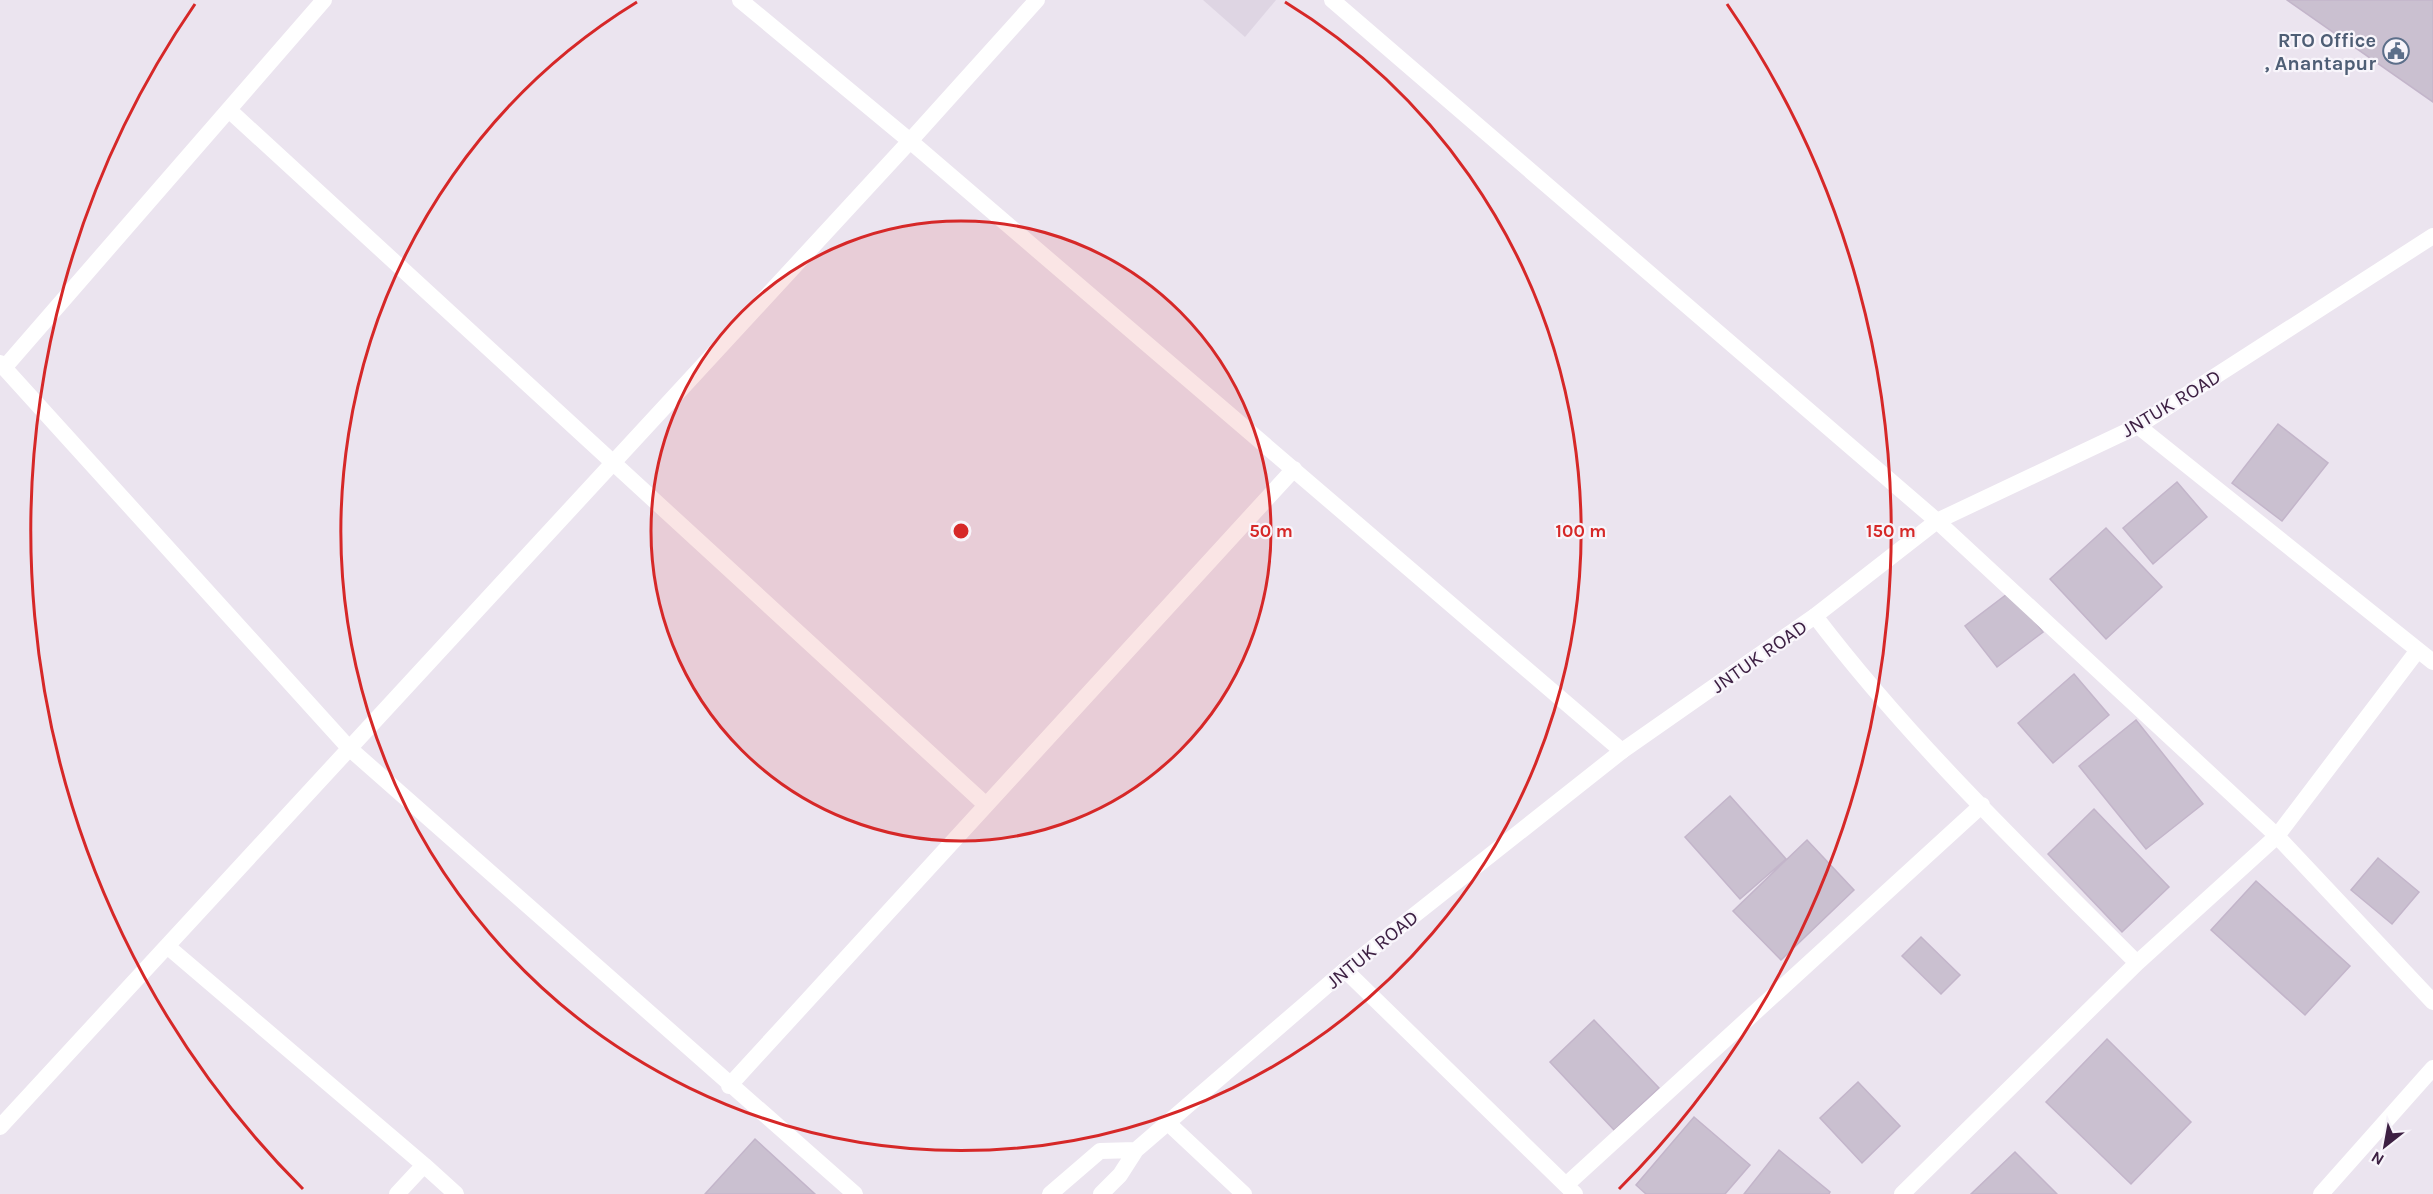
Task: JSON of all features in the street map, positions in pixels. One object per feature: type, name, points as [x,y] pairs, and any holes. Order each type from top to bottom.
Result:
[{"type":"street","points":[[324,0],[2,366],[349,748],[729,1086],[855,1194]]},
{"type":"street","points":[[740,0],[910,141],[1622,751]]},
{"type":"street","points":[[0,1128],[910,141],[1037,0]]},
{"type":"street","points":[[1332,0],[1938,521],[2277,836],[2433,1002]]},
{"type":"street","points":[[229,110],[986,805]]},
{"type":"street","name":"JNTUK ROAD","points":[[1101,1194],[1120,1175],[1136,1150],[1345,970],[1622,751],[1815,616],[1938,521],[2138,426],[2433,236]]},
{"type":"street","points":[[2138,426],[2433,662]]},
{"type":"street","points":[[729,1086],[1294,469]]},
{"type":"street","points":[[1815,616],[1862,678],[1982,805],[2137,963]]},
{"type":"street","points":[[1902,1194],[2137,963],[2277,836],[2418,650]]},
{"type":"street","points":[[1345,970],[1571,1189],[1982,805]]},
{"type":"street","points":[[167,946],[456,1194]]},
{"type":"street","points":[[2321,1194],[2433,1068]]},
{"type":"street","points":[[1167,1122],[1244,1194]]},
{"type":"street","points":[[1050,1194],[1100,1151],[1136,1150]]},
{"type":"street","points":[[397,1194],[424,1165]]},
{"type":"shaded area","points":[[1203,0],[1276,0],[1245,37]]},
{"type":"building","name":"RTO Office , Anantapur","points":[[2287,0],[2433,0],[2433,102]]},
{"type":"building","points":[[2278,424],[2328,463],[2282,521],[2232,483]]},
{"type":"building","points":[[2177,482],[2207,517],[2153,564],[2123,528]]},
{"type":"building","points":[[2106,528],[2162,587],[2106,639],[2050,579]]},
{"type":"building","points":[[2011,591],[2043,632],[1997,667],[1965,626]]},
{"type":"building","points":[[2074,674],[2109,715],[2053,763],[2018,723]]},
{"type":"building","points":[[2136,720],[2203,804],[2146,849],[2079,766]]},
{"type":"building","points":[[1730,796],[1786,859],[1740,899],[1685,837]]},
{"type":"building","points":[[2094,809],[2169,887],[2122,932],[2048,854]]},
{"type":"building","points":[[1807,840],[1854,890],[1781,960],[1733,911]]},
{"type":"building","points":[[2378,858],[2419,892],[2392,924],[2351,890]]},
{"type":"building","points":[[2256,881],[2350,966],[2305,1015],[2211,930]]},
{"type":"building","points":[[1921,937],[1960,975],[1941,994],[1902,956]]},
{"type":"building","points":[[1594,1020],[1659,1088],[1614,1130],[1550,1062]]},
{"type":"building","points":[[2107,1039],[2191,1122],[2131,1184],[2046,1102]]},
{"type":"building","points":[[1858,1082],[1900,1126],[1862,1163],[1820,1118]]},
{"type":"building","points":[[1694,1117],[1750,1165],[1725,1194],[1646,1194],[1636,1185]]},
{"type":"building","points":[[755,1139],[815,1194],[705,1194]]},
{"type":"building","points":[[1779,1150],[1830,1192],[1829,1194],[1744,1194]]},
{"type":"building","points":[[2015,1152],[2057,1194],[1971,1194]]},
{"type":"place","name":"RTO Office , Anantapur","points":[[2396,51]]}]
